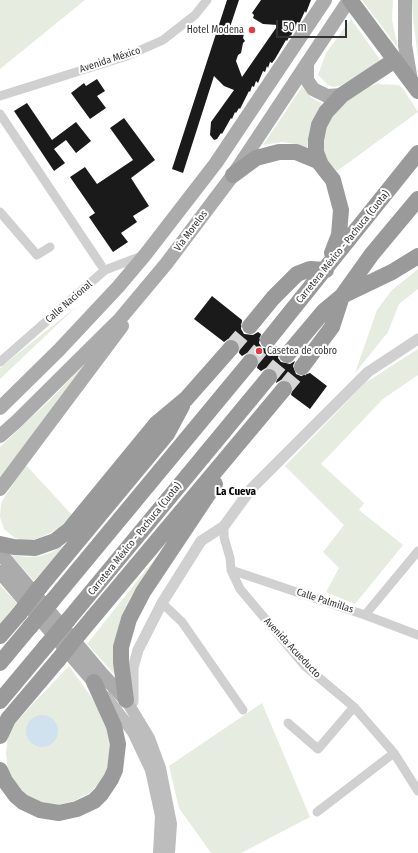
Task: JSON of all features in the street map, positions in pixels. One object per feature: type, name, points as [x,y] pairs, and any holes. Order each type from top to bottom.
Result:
[{"type":"highway","points":[[350,0],[415,86]]},
{"type":"highway","points":[[321,164],[316,146],[319,125],[326,112],[342,95],[395,60]]},
{"type":"highway","points":[[233,175],[256,158],[279,152],[304,154],[321,164],[328,172],[336,188],[341,224],[340,235],[326,270],[310,269],[297,274],[273,298],[250,326]]},
{"type":"highway","name":"Carretera México - Pachuca (Cuota)","points":[[268,340],[326,270],[418,153]]},
{"type":"highway","points":[[287,355],[324,312],[342,296],[372,254],[418,199]]},
{"type":"highway","points":[[302,367],[332,327],[342,296],[392,272],[418,256]]},
{"type":"highway","points":[[0,544],[14,547],[35,548],[48,544],[62,536],[75,524],[156,424],[186,399],[231,348]]},
{"type":"highway","points":[[0,663],[250,362]]},
{"type":"highway","name":"Carretera México - Pachuca (Cuota)","points":[[0,701],[269,377]]},
{"type":"highway","points":[[0,736],[8,719],[284,389]]},
{"type":"highway","points":[[0,636],[167,434],[186,399]]},
{"type":"highway","points":[[131,706],[122,676],[121,654],[123,638],[129,619],[143,592],[211,491],[224,460]]},
{"type":"highway","points":[[0,770],[5,781],[16,796],[23,802],[40,810],[59,813],[77,810],[90,803],[101,794],[115,770],[118,744],[114,726],[94,682]]},
{"type":"main road","name":"Vía Morelos","points":[[0,436],[88,351],[134,302],[166,264],[233,175],[306,63],[350,0]]},
{"type":"main road","points":[[405,0],[405,45],[415,86]]},
{"type":"main road","points":[[0,408],[59,350],[118,287],[145,255],[216,162],[324,2]]},
{"type":"main road","points":[[306,63],[307,80],[314,89],[327,96],[342,95]]},
{"type":"main road","points":[[0,490],[114,338],[134,302]]},
{"type":"main road","points":[[0,553],[102,674],[131,706],[149,738],[164,784],[171,824],[169,853]]},
{"type":"main road","points":[[1,574],[94,682],[133,732],[146,757],[159,805],[161,830],[159,853]]},
{"type":"street","name":"Avenida México","points":[[0,96],[127,56],[163,40],[195,15],[206,0]]},
{"type":"street","points":[[0,114],[101,264]]},
{"type":"street","points":[[0,212],[37,255],[50,247]]},
{"type":"street","name":"Calle Nacional","points":[[0,362],[106,270],[145,255]]},
{"type":"street","points":[[131,706],[135,659],[142,639],[162,602],[201,541],[224,526],[251,489],[368,372],[418,339]]},
{"type":"street","name":"Avenida Acueducto","points":[[224,526],[224,537],[230,558],[231,570],[240,590],[305,666],[354,707],[394,753],[418,792]]},
{"type":"street","points":[[365,614],[418,551]]},
{"type":"street","name":"Calle Palmillas","points":[[231,570],[365,614],[418,635]]},
{"type":"street","points":[[162,602],[182,622],[243,710]]},
{"type":"street","points":[[288,723],[318,748],[354,707]]},
{"type":"street","points":[[317,812],[394,753]]},
{"type":"shaded area","points":[[0,0],[85,0],[0,69]]},
{"type":"shaded area","points":[[362,0],[393,0],[392,20],[398,48]]},
{"type":"shaded area","points":[[412,0],[418,0],[418,57],[413,19]]},
{"type":"shaded area","points":[[351,19],[381,61],[340,86],[333,87],[328,85],[318,75],[326,53]]},
{"type":"shaded area","points":[[377,84],[399,85],[404,90],[418,112],[337,171],[324,157],[322,149],[328,119],[358,90]]},
{"type":"shaded area","points":[[302,87],[313,99],[322,103],[316,113],[310,129],[307,150],[295,144],[282,142],[263,145]]},
{"type":"shaded area","points":[[418,269],[418,289],[399,304],[388,332],[355,373],[377,310],[391,291]]},
{"type":"shaded area","points":[[77,306],[0,379],[0,368]]},
{"type":"shaded area","points":[[102,345],[0,477],[0,447],[49,401]]},
{"type":"shaded area","points":[[418,349],[418,375],[383,399],[321,464],[364,503],[359,510],[403,545],[355,604],[326,592],[339,568],[323,552],[344,525],[285,466],[365,383]]},
{"type":"shaded area","points":[[25,464],[72,515],[58,529],[29,541],[15,538],[4,529],[0,517],[1,503]]},
{"type":"shaded area","points":[[67,544],[34,581],[11,555],[27,557],[41,556]]},
{"type":"shaded area","points":[[157,556],[130,598],[121,618],[116,638],[116,676],[87,644]]},
{"type":"shaded area","points":[[0,585],[17,603],[0,624]]},
{"type":"shaded area","points":[[69,666],[92,698],[106,724],[112,743],[110,761],[103,778],[91,792],[74,801],[58,805],[42,803],[27,796],[15,783],[8,771],[6,753],[8,737],[14,724]]},
{"type":"shaded area","points":[[262,703],[310,817],[241,853],[211,853],[179,808],[169,766]]},
{"type":"water","points":[[39,715],[45,715],[54,719],[58,731],[54,743],[45,747],[39,747],[30,743],[26,734],[26,728],[30,719]]},
{"type":"building","points":[[227,0],[239,0],[229,30],[244,34],[243,38],[245,41],[243,43],[241,53],[238,55],[236,61],[242,77],[278,25],[263,24],[253,18],[254,15],[252,13],[261,0],[311,0],[306,13],[305,11],[299,24],[297,22],[291,36],[290,35],[287,41],[286,40],[272,63],[270,62],[268,68],[267,66],[265,72],[263,71],[258,83],[256,81],[254,87],[252,86],[240,109],[239,108],[236,113],[235,112],[222,134],[221,133],[217,139],[214,140],[210,135],[211,122],[234,90],[224,86],[214,76],[183,173],[172,169]]},
{"type":"building","points":[[97,79],[105,91],[97,96],[106,108],[90,119],[71,93],[84,83],[86,86]]},
{"type":"building","points":[[27,103],[52,140],[76,122],[91,141],[76,153],[66,140],[54,149],[65,163],[54,171],[14,111]]},
{"type":"building","points":[[124,118],[155,160],[131,178],[149,206],[133,216],[137,222],[121,233],[128,242],[113,252],[89,217],[95,213],[70,177],[85,167],[97,184],[133,160],[110,128]]},
{"type":"building","name":"Casetea de cobro","points":[[212,296],[242,320],[241,329],[244,334],[253,335],[258,332],[261,334],[259,343],[262,348],[271,349],[276,346],[280,349],[278,358],[281,362],[290,364],[295,361],[293,366],[296,374],[301,376],[310,373],[327,386],[310,409],[291,395],[293,386],[290,382],[281,380],[276,383],[278,374],[275,369],[266,368],[261,371],[257,368],[259,359],[256,354],[247,353],[242,356],[239,353],[240,345],[237,341],[228,339],[224,342],[194,319]]},
{"type":"tunnel","points":[[231,348],[250,326]]},
{"type":"tunnel","points":[[250,362],[268,340]]},
{"type":"tunnel","points":[[269,377],[287,355]]},
{"type":"tunnel","points":[[284,389],[302,367]]},
{"type":"place","name":"Hotel Modena","points":[[252,30]]},
{"type":"place","name":"Casetea de cobro","points":[[259,351]]},
{"type":"district","name":"La Cueva","points":[[236,492]]}]
